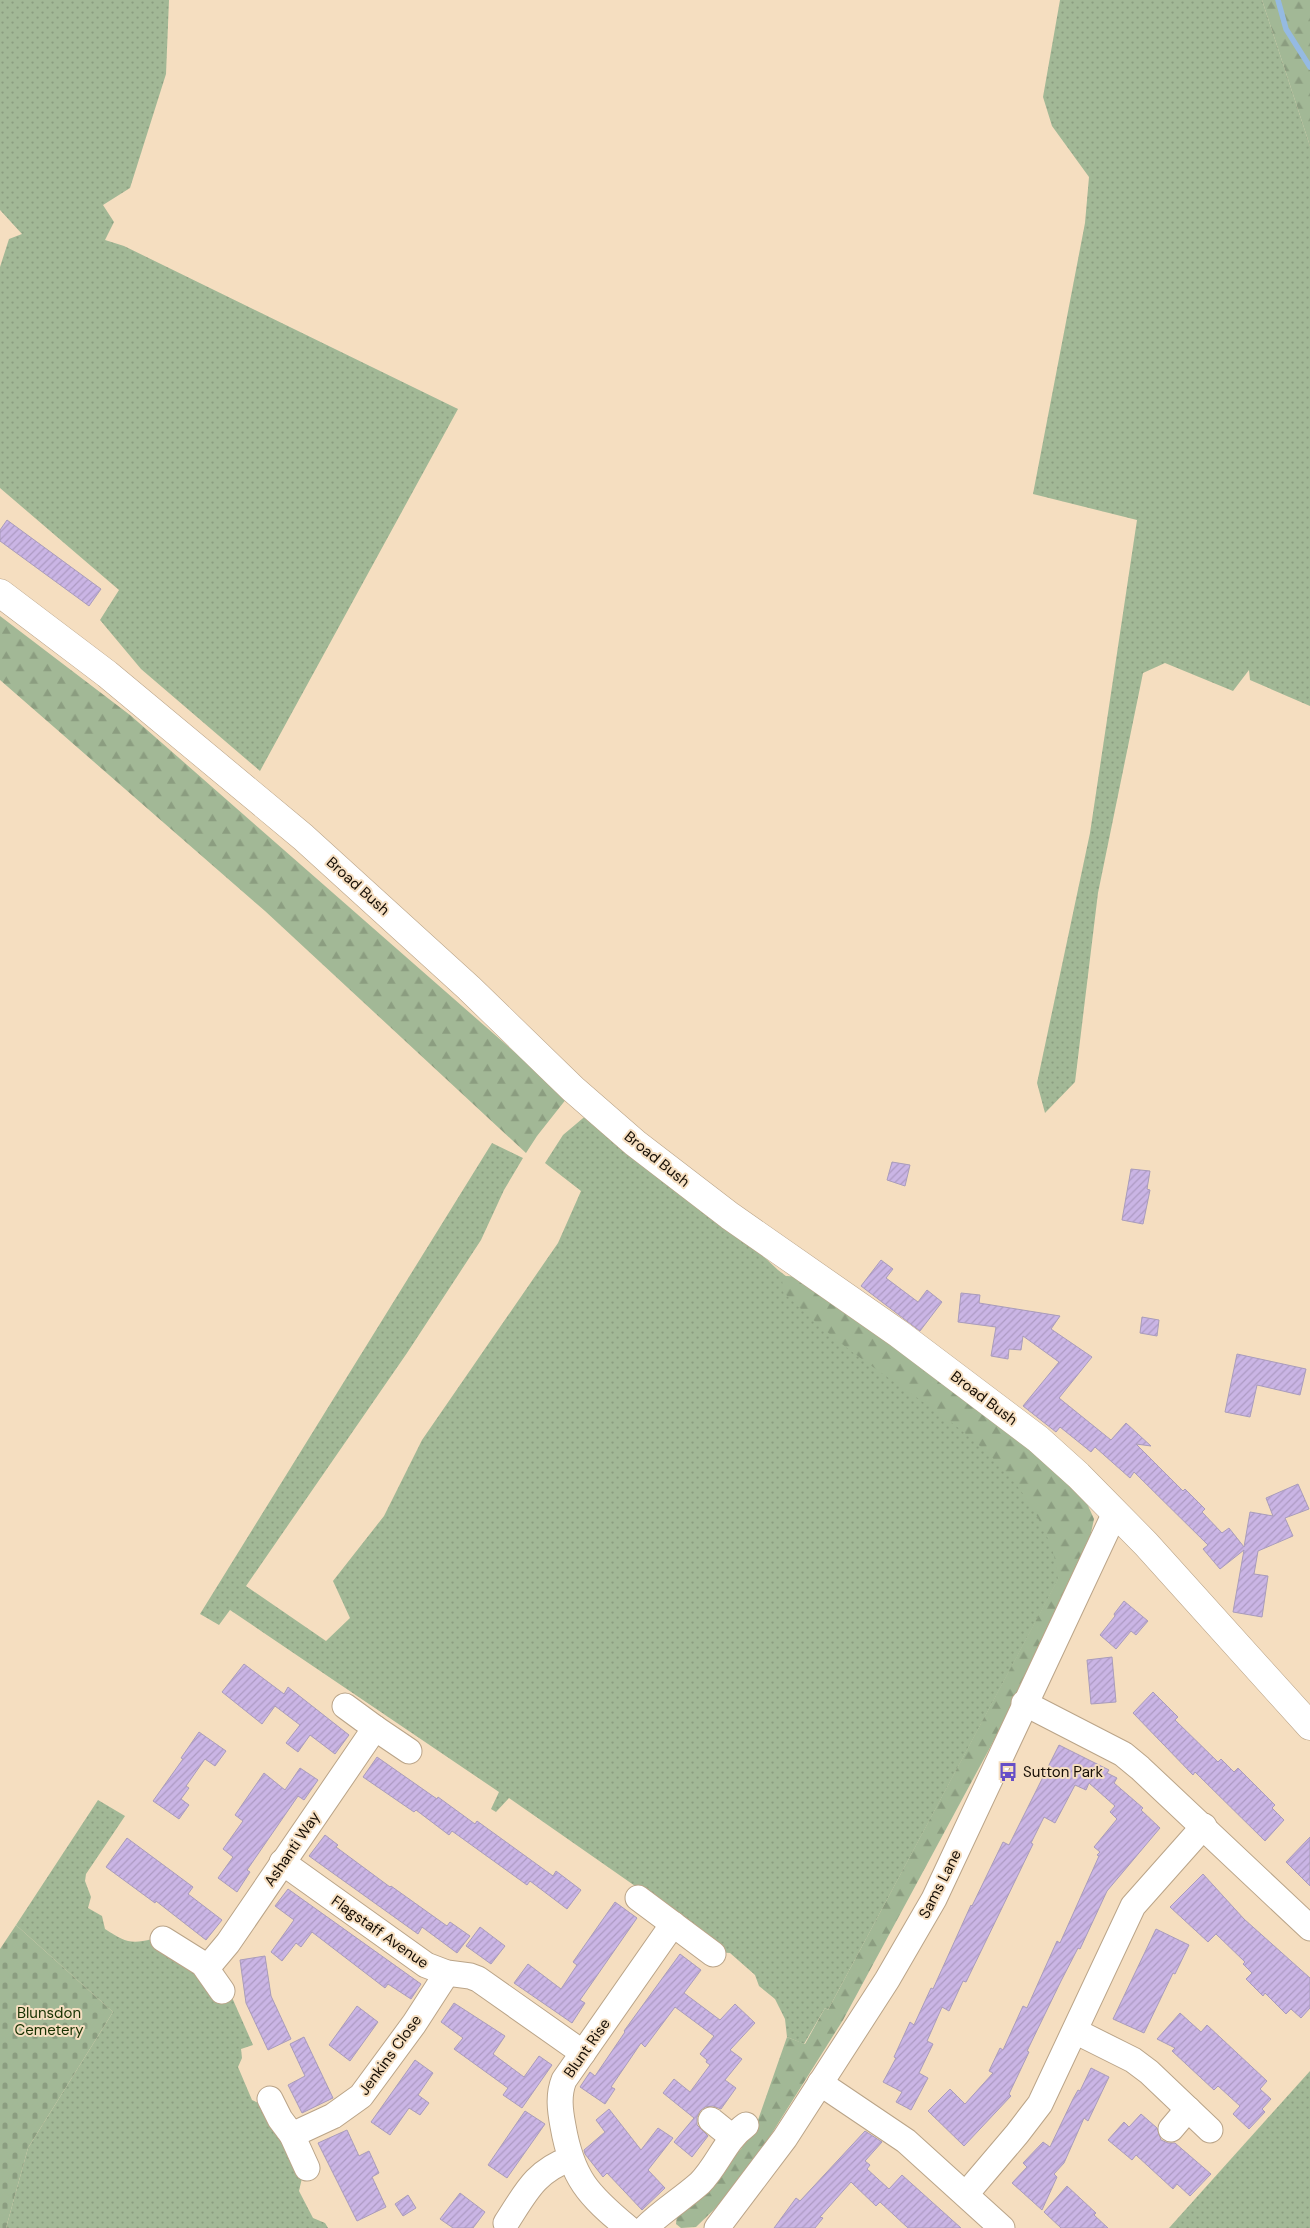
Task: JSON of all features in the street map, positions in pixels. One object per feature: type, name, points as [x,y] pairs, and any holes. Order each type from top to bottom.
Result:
[{"type":"main road","name":"Broad Bush","points":[[0,593],[107,674],[303,837],[469,988],[573,1089],[635,1143],[738,1222],[892,1329],[1015,1420],[1078,1475],[1157,1556],[1310,1726]]},
{"type":"street","name":"Sams Lane","points":[[717,2228],[761,2172],[820,2083],[887,1980],[934,1899],[1024,1703],[1115,1513]]},
{"type":"street","points":[[1024,1703],[1123,1754],[1204,1826],[1310,1928]]},
{"type":"street","points":[[345,1706],[409,1751]]},
{"type":"street","name":"Ashanti Way","points":[[207,1968],[228,1943],[375,1728]]},
{"type":"street","points":[[966,2194],[1018,2134],[1040,2104],[1134,1906],[1204,1826]]},
{"type":"street","name":"Flagstaff Avenue","points":[[282,1862],[426,1965],[447,1973],[478,1979],[583,2052]]},
{"type":"street","points":[[638,1898],[713,1954]]},
{"type":"street","name":"Blunt Rise","points":[[628,2228],[605,2209],[579,2180],[570,2159],[560,2106],[561,2088],[564,2080],[583,2052],[673,1924]]},
{"type":"street","points":[[163,1939],[207,1968],[222,1991]]},
{"type":"street","name":"Jenkins Close","points":[[292,2135],[333,2116],[361,2096],[414,2024],[447,1973]]},
{"type":"street","points":[[1075,2031],[1133,2060],[1210,2130]]},
{"type":"street","points":[[820,2083],[906,2141],[1002,2228]]},
{"type":"street","points":[[270,2099],[280,2119],[292,2135],[307,2168]]},
{"type":"street","points":[[1170,2129],[1188,2109]]},
{"type":"street","points":[[645,2228],[657,2216],[700,2182],[739,2131],[711,2120]]},
{"type":"street","points":[[506,2223],[538,2176],[551,2167],[570,2159]]},
{"type":"green space","points":[[0,0],[169,0],[166,74],[130,188],[103,205],[114,222],[105,240],[124,246],[458,409],[260,771],[141,669],[100,620],[119,590],[0,488],[0,267],[9,239],[22,234],[0,210]]},
{"type":"green space","points":[[1060,0],[1262,0],[1310,146],[1310,706],[1250,680],[1249,670],[1233,691],[1165,663],[1143,673],[1098,893],[1075,1082],[1045,1113],[1037,1083],[1090,833],[1137,520],[1033,494],[1085,223],[1089,177],[1052,126],[1043,97]]},
{"type":"green space","points":[[1262,0],[1310,0],[1310,146]]},
{"type":"green space","points":[[0,616],[130,715],[567,1098],[526,1153],[265,911],[0,680]]},
{"type":"green space","points":[[595,1108],[681,1179],[778,1270],[1015,1450],[1088,1524],[828,2010],[825,2008],[804,2044],[787,2037],[785,2019],[775,1999],[759,1986],[755,1975],[730,1953],[716,1952],[648,1895],[509,1798],[496,1812],[491,1809],[499,1792],[230,1610],[219,1625],[200,1614],[492,1143],[523,1158],[504,1190],[481,1240],[407,1353],[246,1586],[326,1641],[350,1618],[333,1581],[384,1516],[422,1440],[558,1243],[581,1191],[545,1163],[563,1135]]},
{"type":"green space","points":[[782,1277],[798,1277],[1004,1426],[1085,1499],[1094,1519],[1088,1547],[1013,1705],[843,2020],[757,2157],[729,2195],[696,2227],[681,2228],[676,2224],[677,2214],[741,2149],[758,2120],[787,2037],[805,2044],[825,2008],[828,2010],[1058,1579],[1052,1550],[1036,1515],[1019,1488],[999,1464],[952,1423],[861,1358],[815,1322],[783,1292]]},
{"type":"green space","points":[[98,1800],[125,1816],[86,1874],[85,1881],[91,1897],[88,1908],[102,1916],[105,1929],[127,1941],[138,1942],[152,1939],[230,1993],[253,2045],[241,2049],[242,2058],[238,2067],[252,2100],[263,2105],[302,2178],[299,2191],[313,2218],[325,2223],[328,2228],[6,2228],[28,2148],[113,2012],[16,1925]]},
{"type":"green space","name":"Blunsdon Cemetery","points":[[16,1925],[113,2012],[28,2148],[6,2228],[0,2228],[0,1949]]},
{"type":"green space","points":[[1310,2071],[1310,2228],[1169,2228]]},
{"type":"building","points":[[7,520],[101,589],[89,606],[0,541],[0,530]]},
{"type":"building","points":[[892,1162],[910,1165],[905,1186],[887,1180]]},
{"type":"building","points":[[1131,1169],[1150,1171],[1147,1189],[1150,1190],[1143,1224],[1122,1220]]},
{"type":"building","points":[[881,1260],[893,1269],[886,1278],[918,1302],[927,1290],[942,1302],[920,1331],[861,1286]]},
{"type":"building","points":[[961,1293],[980,1295],[979,1303],[1060,1316],[1051,1329],[1092,1357],[1059,1398],[1111,1440],[1126,1423],[1151,1446],[1136,1444],[1183,1491],[1185,1489],[1205,1509],[1202,1512],[1222,1533],[1229,1528],[1244,1547],[1250,1512],[1273,1516],[1266,1498],[1298,1484],[1309,1509],[1285,1518],[1293,1536],[1258,1551],[1254,1574],[1268,1576],[1262,1617],[1233,1612],[1244,1550],[1220,1569],[1203,1549],[1208,1545],[1134,1472],[1130,1478],[1095,1447],[1091,1452],[1060,1427],[1056,1432],[1023,1406],[1059,1362],[1023,1336],[1021,1350],[1009,1349],[1008,1359],[991,1356],[996,1327],[958,1322]]},
{"type":"building","points":[[1142,1317],[1159,1320],[1157,1336],[1140,1333]]},
{"type":"building","points":[[1237,1354],[1306,1369],[1300,1395],[1257,1385],[1250,1417],[1225,1412]]},
{"type":"building","points":[[1124,1601],[1148,1621],[1136,1635],[1131,1631],[1116,1649],[1100,1635]]},
{"type":"building","points":[[1112,1657],[1116,1702],[1091,1704],[1087,1660]]},
{"type":"building","points":[[244,1664],[284,1694],[288,1687],[349,1735],[335,1754],[310,1735],[298,1752],[286,1743],[300,1725],[275,1706],[262,1724],[222,1692]]},
{"type":"building","points":[[1153,1692],[1178,1717],[1175,1720],[1218,1762],[1221,1759],[1234,1772],[1238,1768],[1275,1805],[1272,1808],[1284,1820],[1265,1841],[1195,1772],[1193,1775],[1133,1713]]},
{"type":"building","points":[[199,1732],[226,1751],[215,1766],[205,1759],[186,1786],[189,1788],[181,1799],[189,1805],[179,1819],[153,1801],[183,1759],[181,1758]]},
{"type":"building","points":[[1059,1745],[1109,1770],[1107,1773],[1117,1778],[1114,1783],[1143,1808],[1141,1810],[1160,1828],[1107,1891],[1080,1949],[1078,1948],[1027,2051],[1029,2052],[1009,2094],[1011,2096],[964,2146],[928,2111],[950,2089],[965,2104],[993,2073],[989,2071],[1000,2048],[1003,2050],[1023,2006],[1027,2008],[1057,1941],[1060,1943],[1099,1856],[1097,1855],[1100,1852],[1094,1847],[1117,1819],[1110,1812],[1115,1806],[1089,1783],[1086,1790],[1075,1785],[1055,1823],[1044,1817],[1031,1843],[1033,1844],[966,1982],[963,1981],[949,2011],[942,2007],[927,2041],[933,2044],[919,2073],[928,2078],[911,2110],[896,2102],[902,2092],[883,2082],[896,2058],[894,2057],[910,2022],[914,2025],[931,1988],[933,1989],[971,1905],[1003,1842],[1009,1845]]},
{"type":"building","points":[[377,1757],[475,1824],[477,1821],[553,1876],[556,1871],[581,1890],[567,1909],[530,1881],[527,1885],[452,1831],[449,1835],[416,1810],[414,1812],[363,1777]]},
{"type":"building","points":[[300,1768],[318,1780],[304,1800],[298,1796],[247,1870],[250,1872],[237,1892],[218,1878],[233,1857],[223,1849],[243,1821],[235,1815],[264,1773],[285,1790]]},
{"type":"building","points":[[325,1835],[338,1845],[336,1847],[390,1887],[447,1926],[450,1922],[470,1936],[457,1953],[422,1927],[418,1934],[309,1856]]},
{"type":"building","points":[[1310,1837],[1310,1886],[1286,1862]]},
{"type":"building","points":[[127,1838],[193,1887],[188,1894],[222,1920],[206,1940],[156,1901],[155,1903],[106,1867]]},
{"type":"building","points":[[1203,1874],[1244,1919],[1310,1978],[1310,2008],[1301,2018],[1291,2009],[1286,2014],[1265,1993],[1263,1996],[1246,1979],[1252,1973],[1243,1964],[1245,1962],[1216,1934],[1208,1942],[1170,1907]]},
{"type":"building","points":[[288,1889],[421,1984],[411,1999],[388,1984],[385,1988],[312,1932],[301,1947],[296,1943],[282,1961],[271,1952],[294,1920],[275,1906]]},
{"type":"building","points":[[615,1902],[637,1918],[580,2000],[585,2003],[572,2023],[514,1983],[528,1964],[561,1989],[577,1965],[573,1962]]},
{"type":"building","points":[[480,1927],[505,1946],[491,1964],[466,1946]]},
{"type":"building","points":[[1156,1929],[1189,1945],[1144,2033],[1113,2019]]},
{"type":"building","points":[[680,1954],[701,1970],[684,1993],[720,2020],[735,2004],[755,2023],[730,2050],[742,2059],[725,2080],[736,2088],[721,2109],[713,2106],[705,2107],[697,2117],[697,2125],[708,2136],[692,2157],[674,2142],[694,2118],[663,2093],[674,2079],[690,2092],[710,2065],[700,2054],[714,2036],[675,2007],[645,2047],[641,2043],[611,2087],[615,2089],[605,2104],[580,2087],[590,2072],[595,2076],[624,2031]]},
{"type":"building","points":[[265,1956],[271,1996],[291,2039],[268,2050],[246,2003],[240,1960]]},
{"type":"building","points":[[454,2003],[505,2036],[493,2054],[524,2077],[539,2056],[552,2065],[522,2108],[503,2095],[508,2088],[454,2049],[463,2038],[441,2022]]},
{"type":"building","points":[[357,2006],[378,2022],[350,2061],[329,2045]]},
{"type":"building","points":[[1180,2013],[1201,2032],[1207,2025],[1267,2081],[1260,2089],[1271,2099],[1262,2109],[1265,2112],[1249,2129],[1233,2114],[1240,2106],[1218,2086],[1214,2090],[1172,2051],[1175,2048],[1157,2039]]},
{"type":"building","points":[[304,2037],[333,2098],[302,2113],[288,2085],[305,2076],[290,2044]]},
{"type":"building","points":[[415,2060],[433,2073],[418,2095],[429,2103],[420,2115],[409,2108],[390,2135],[371,2122]]},
{"type":"building","points":[[1091,2068],[1109,2077],[1088,2121],[1084,2118],[1064,2163],[1054,2174],[1057,2177],[1042,2210],[1012,2183],[1027,2167],[1023,2163],[1043,2142],[1050,2147],[1073,2099],[1078,2090],[1080,2091]]},
{"type":"building","points":[[609,2109],[641,2150],[658,2128],[673,2138],[648,2170],[665,2188],[642,2210],[607,2173],[603,2177],[585,2154],[584,2150],[605,2132],[596,2120]]},
{"type":"building","points":[[525,2111],[545,2124],[507,2178],[488,2165]]},
{"type":"building","points":[[1141,2114],[1157,2128],[1161,2140],[1175,2143],[1211,2174],[1190,2196],[1177,2184],[1173,2189],[1136,2155],[1132,2160],[1108,2140],[1124,2122],[1129,2127]]},
{"type":"building","points":[[347,2130],[359,2156],[369,2151],[379,2173],[372,2177],[386,2207],[357,2221],[318,2143]]},
{"type":"building","points":[[865,2131],[882,2142],[865,2161],[870,2165],[867,2169],[889,2189],[902,2175],[961,2228],[908,2228],[880,2202],[876,2206],[851,2182],[820,2217],[823,2218],[815,2228],[774,2228],[796,2198],[800,2201]]},
{"type":"building","points":[[1067,2186],[1096,2213],[1094,2215],[1108,2228],[1061,2228],[1044,2212]]},
{"type":"building","points":[[460,2193],[485,2212],[473,2228],[453,2228],[440,2219]]},
{"type":"building","points":[[408,2195],[416,2208],[403,2216],[395,2204]]},
{"type":"waterway","points":[[1278,0],[1286,29],[1310,67]]},
{"type":"place","name":"Sutton Park","points":[[1008,1772]]}]
